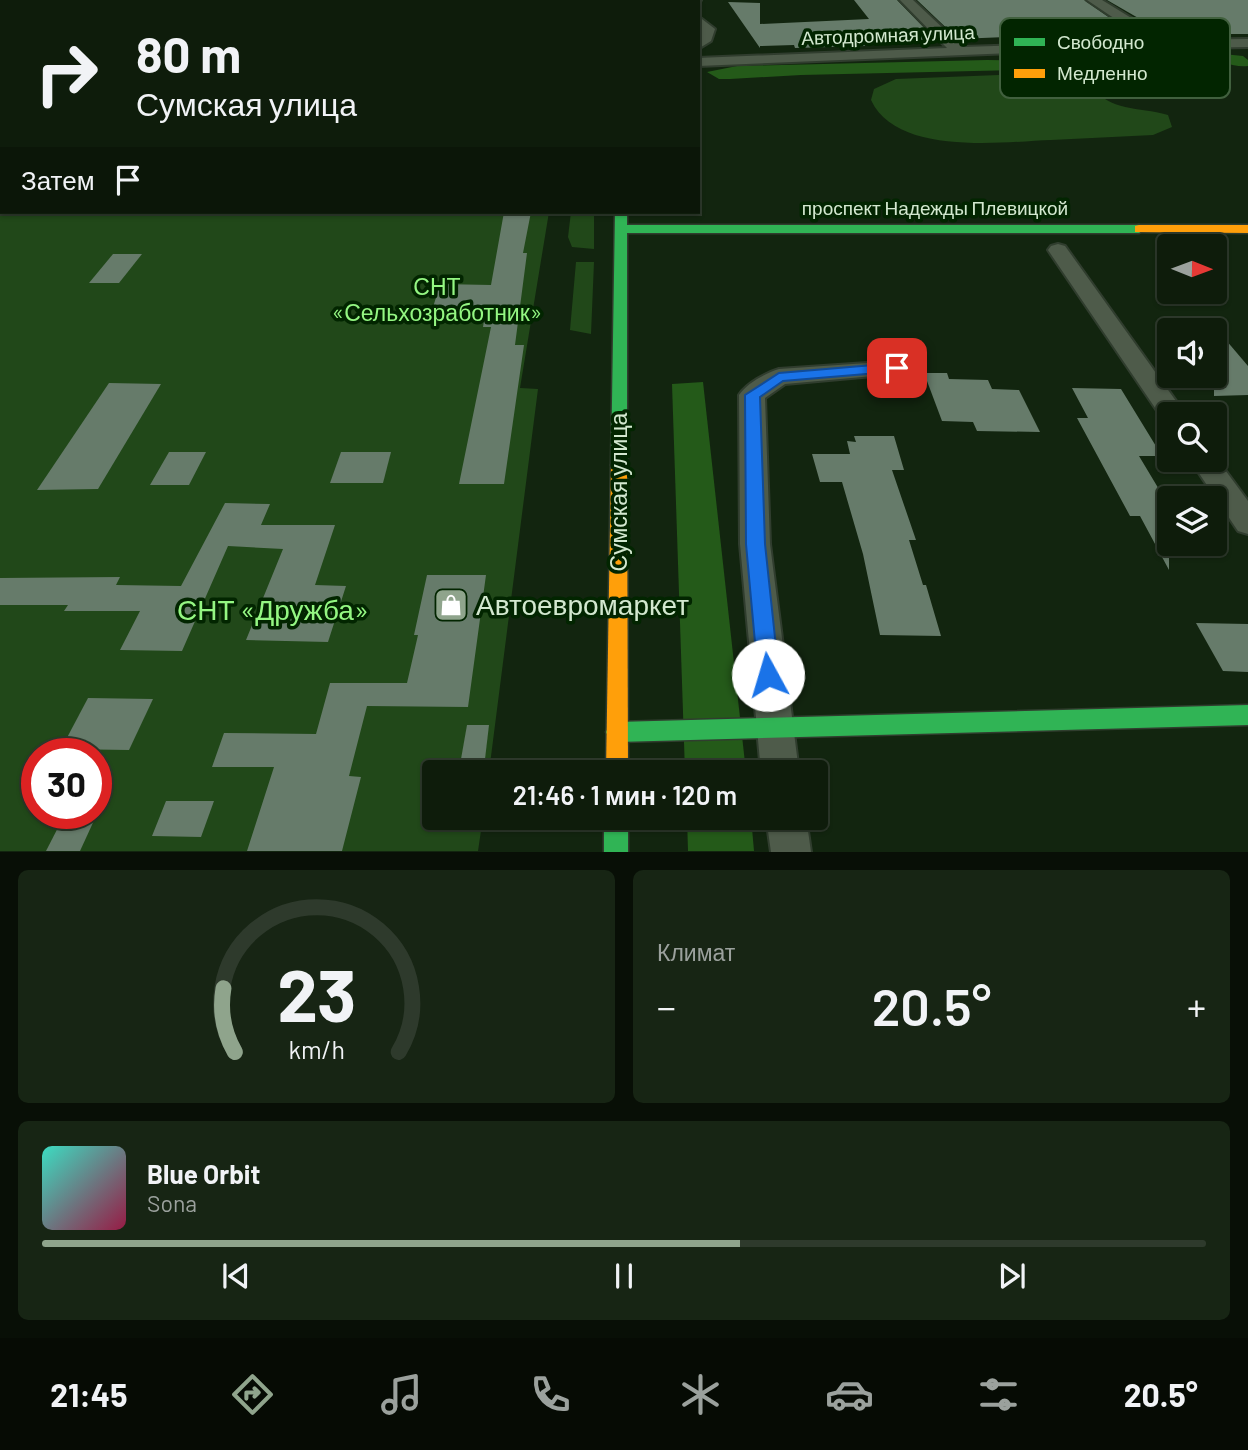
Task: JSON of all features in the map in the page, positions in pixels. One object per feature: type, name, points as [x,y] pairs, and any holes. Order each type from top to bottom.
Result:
[{"type":"main road","name":"Сумская улица","points":[[617,760],[628,252],[621,214]]},
{"type":"main road","name":"проспект Надежды Плевицкой","points":[[622,229],[1248,229]]},
{"type":"main road","points":[[617,732],[1248,715]]},
{"type":"main road","points":[[616,830],[616,852]]},
{"type":"street","points":[[906,0],[959,51]]},
{"type":"street","points":[[1093,0],[1122,18]]},
{"type":"street","points":[[700,22],[708,29],[706,38],[700,43]]},
{"type":"street","name":"Автодромная улица","points":[[1230,43],[1248,43]]},
{"type":"street","name":"Автодромная улица","points":[[700,62],[1000,50]]},
{"type":"street","points":[[1058,250],[1164,402]]},
{"type":"street","points":[[778,760],[755,544],[752,395],[779,377],[897,368]]},
{"type":"street","points":[[1212,472],[1248,523]]},
{"type":"street","points":[[788,830],[791,852]]},
{"type":"green space","points":[[1230,55],[1243,56],[1248,60],[1248,66],[1230,64]]},
{"type":"green space","points":[[1000,60],[1000,70],[730,79],[719,79],[707,72],[737,66]]},
{"type":"green space","points":[[1000,75],[1000,98],[1103,98],[1125,107],[1168,115],[1172,127],[1153,135],[1005,142],[952,142],[926,138],[903,130],[884,118],[871,100],[874,89],[896,79]]},
{"type":"green space","name":"СНТ «Дружба»","points":[[0,214],[549,214],[520,388],[538,389],[491,760],[422,760],[422,830],[481,830],[478,851],[0,851]]},
{"type":"green space","points":[[571,214],[594,214],[594,249],[572,247],[568,237]]},
{"type":"green space","points":[[576,262],[594,262],[591,334],[570,330]]},
{"type":"green space","points":[[703,382],[745,760],[685,760],[672,384]]},
{"type":"green space","points":[[687,830],[752,830],[754,851],[688,851]]},
{"type":"building","points":[[854,0],[897,0],[935,39],[863,43],[865,46],[795,48],[794,45],[760,48],[728,2],[760,3],[760,24],[869,19]]},
{"type":"building","points":[[917,0],[1084,0],[1110,18],[1000,18],[1000,37],[958,39]]},
{"type":"building","points":[[1107,0],[1248,0],[1248,34],[1230,34],[1230,18],[1138,18]]},
{"type":"building","points":[[504,214],[531,214],[523,253],[527,253],[515,345],[524,345],[504,484],[459,484],[491,327],[483,327],[485,314],[431,314],[440,284],[491,285]]},
{"type":"building","points":[[113,254],[142,254],[119,283],[89,283]]},
{"type":"building","points":[[1227,341],[1248,366],[1248,395],[1214,396],[1214,388],[1227,388]]},
{"type":"building","points":[[924,373],[947,373],[949,379],[988,380],[992,389],[1019,390],[1040,432],[977,431],[973,422],[942,421]]},
{"type":"building","points":[[109,383],[161,384],[98,489],[37,490]]},
{"type":"building","points":[[1072,388],[1121,389],[1157,448],[1157,456],[1139,456],[1157,486],[1157,548],[1140,516],[1130,516],[1077,418],[1088,418]]},
{"type":"building","points":[[854,436],[894,436],[904,470],[892,470],[916,540],[909,540],[941,636],[880,635],[863,554],[842,482],[820,482],[812,454],[850,454],[847,441],[856,442]]},
{"type":"building","points":[[169,452],[206,452],[189,485],[150,485]]},
{"type":"building","points":[[341,452],[391,452],[383,483],[330,483]]},
{"type":"building","points":[[225,503],[270,504],[261,525],[335,525],[315,585],[346,586],[328,642],[246,640],[283,549],[228,546],[182,651],[120,650],[140,611],[64,611],[68,605],[0,605],[0,578],[120,577],[116,585],[181,586]]},
{"type":"building","points":[[1161,556],[1169,556],[1169,570]]},
{"type":"building","points":[[427,575],[486,575],[468,707],[367,706],[349,776],[361,777],[342,851],[247,851],[274,767],[212,767],[224,733],[316,734],[330,683],[407,683]]},
{"type":"building","points":[[1196,623],[1248,624],[1248,672],[1223,671]]},
{"type":"building","points":[[88,698],[153,699],[129,750],[112,750],[112,738],[67,738]]},
{"type":"building","points":[[467,725],[489,725],[485,759],[461,759]]},
{"type":"building","points":[[166,801],[214,801],[201,837],[152,836]]},
{"type":"building","points":[[57,829],[90,829],[80,851],[46,851]]},
{"type":"traffic: fast","points":[[619,465],[621,214]]},
{"type":"traffic: fast","points":[[622,229],[1139,229]]},
{"type":"traffic: fast","points":[[617,732],[1248,715]]},
{"type":"traffic: fast","points":[[616,830],[616,852]]},
{"type":"traffic: slow","points":[[1139,229],[1248,229]]},
{"type":"traffic: slow","points":[[617,760],[619,465]]},
{"type":"place","name":"Автоевромаркет","points":[[451,605]]},
{"type":"route","points":[[768,675],[755,544],[752,395],[779,377],[897,368]]},
{"type":"park label","name":"СНТ «Сельхозработник»","points":[[437,300]]}]
